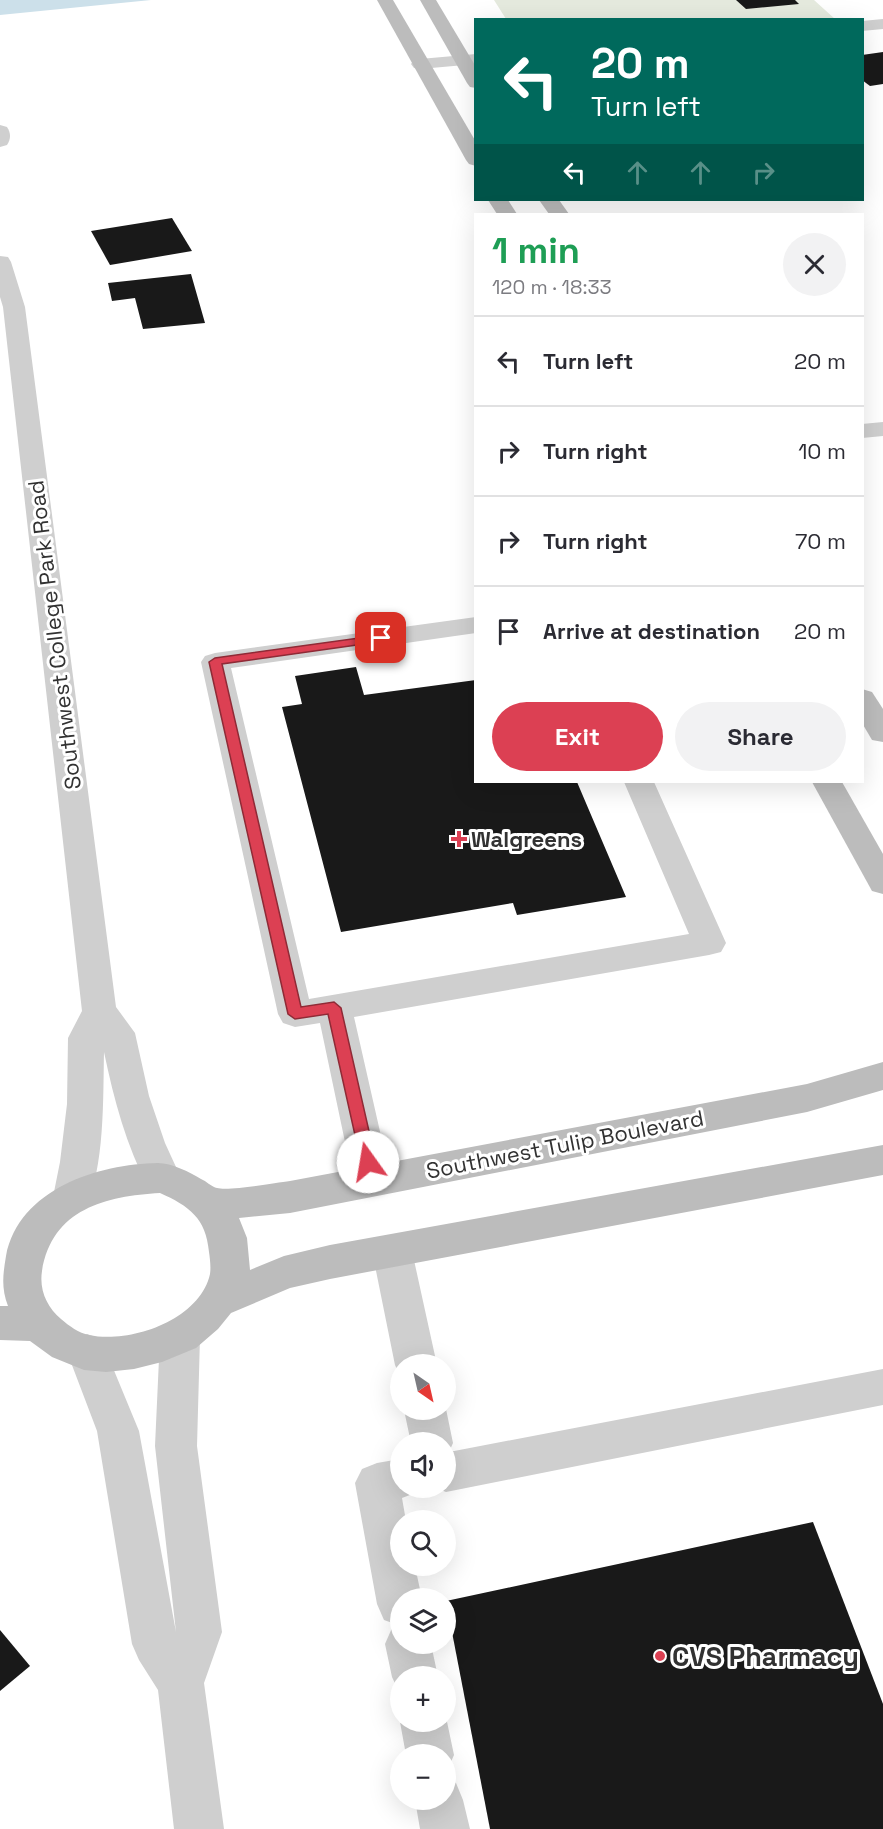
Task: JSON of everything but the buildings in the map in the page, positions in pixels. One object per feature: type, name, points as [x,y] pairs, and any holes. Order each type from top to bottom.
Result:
[{"type":"street","points":[[385,0],[474,157]]},
{"type":"street","points":[[428,0],[468,59],[474,77]]},
{"type":"street","points":[[864,26],[883,24]]},
{"type":"street","points":[[420,63],[468,59]]},
{"type":"street","points":[[0,131],[0,141]]},
{"type":"street","name":"Southwest College Park Road","points":[[0,262],[14,307],[99,1011]]},
{"type":"street","points":[[864,431],[883,429]]},
{"type":"street","points":[[474,625],[215,662],[295,1014],[709,943],[639,783]]},
{"type":"street","points":[[870,702],[883,733]]},
{"type":"street","points":[[828,783],[883,883]]},
{"type":"street","points":[[334,1008],[372,1180]]},
{"type":"street","points":[[72,1197],[79,1162],[85,1104],[86,1038],[99,1011],[117,1033],[134,1105],[146,1143],[162,1178]]},
{"type":"street","name":"Southwest Tulip Boulevard","points":[[209,1204],[252,1202],[807,1098],[883,1076]]},
{"type":"street","points":[[220,1300],[230,1274],[224,1226],[209,1204],[191,1190],[162,1178],[134,1179],[100,1186],[72,1197],[49,1214],[15,1246],[22,1275],[24,1298],[39,1324],[57,1341],[87,1352],[116,1353],[180,1337],[220,1300],[284,1272],[883,1160]]},
{"type":"street","points":[[392,1251],[414,1354]]},
{"type":"street","points":[[0,1323],[39,1324]]},
{"type":"street","points":[[180,1337],[176,1446],[199,1632],[180,1683]]},
{"type":"street","points":[[87,1352],[118,1431],[155,1644],[180,1683],[199,1829]]},
{"type":"street","points":[[456,1470],[883,1387]]},
{"type":"street","points":[[390,1481],[376,1483],[397,1588]]},
{"type":"street","points":[[441,1810],[445,1829]]},
{"type":"shaded area","points":[[494,0],[814,0],[834,18],[505,18]]},
{"type":"water","points":[[0,0],[151,0],[0,15]]},
{"type":"place","name":"Walgreens","points":[[459,839]]},
{"type":"place","name":"CVS Pharmacy","points":[[660,1656]]},
{"type":"route","points":[[368,1162],[334,1008],[295,1014],[215,662],[381,638]]}]
